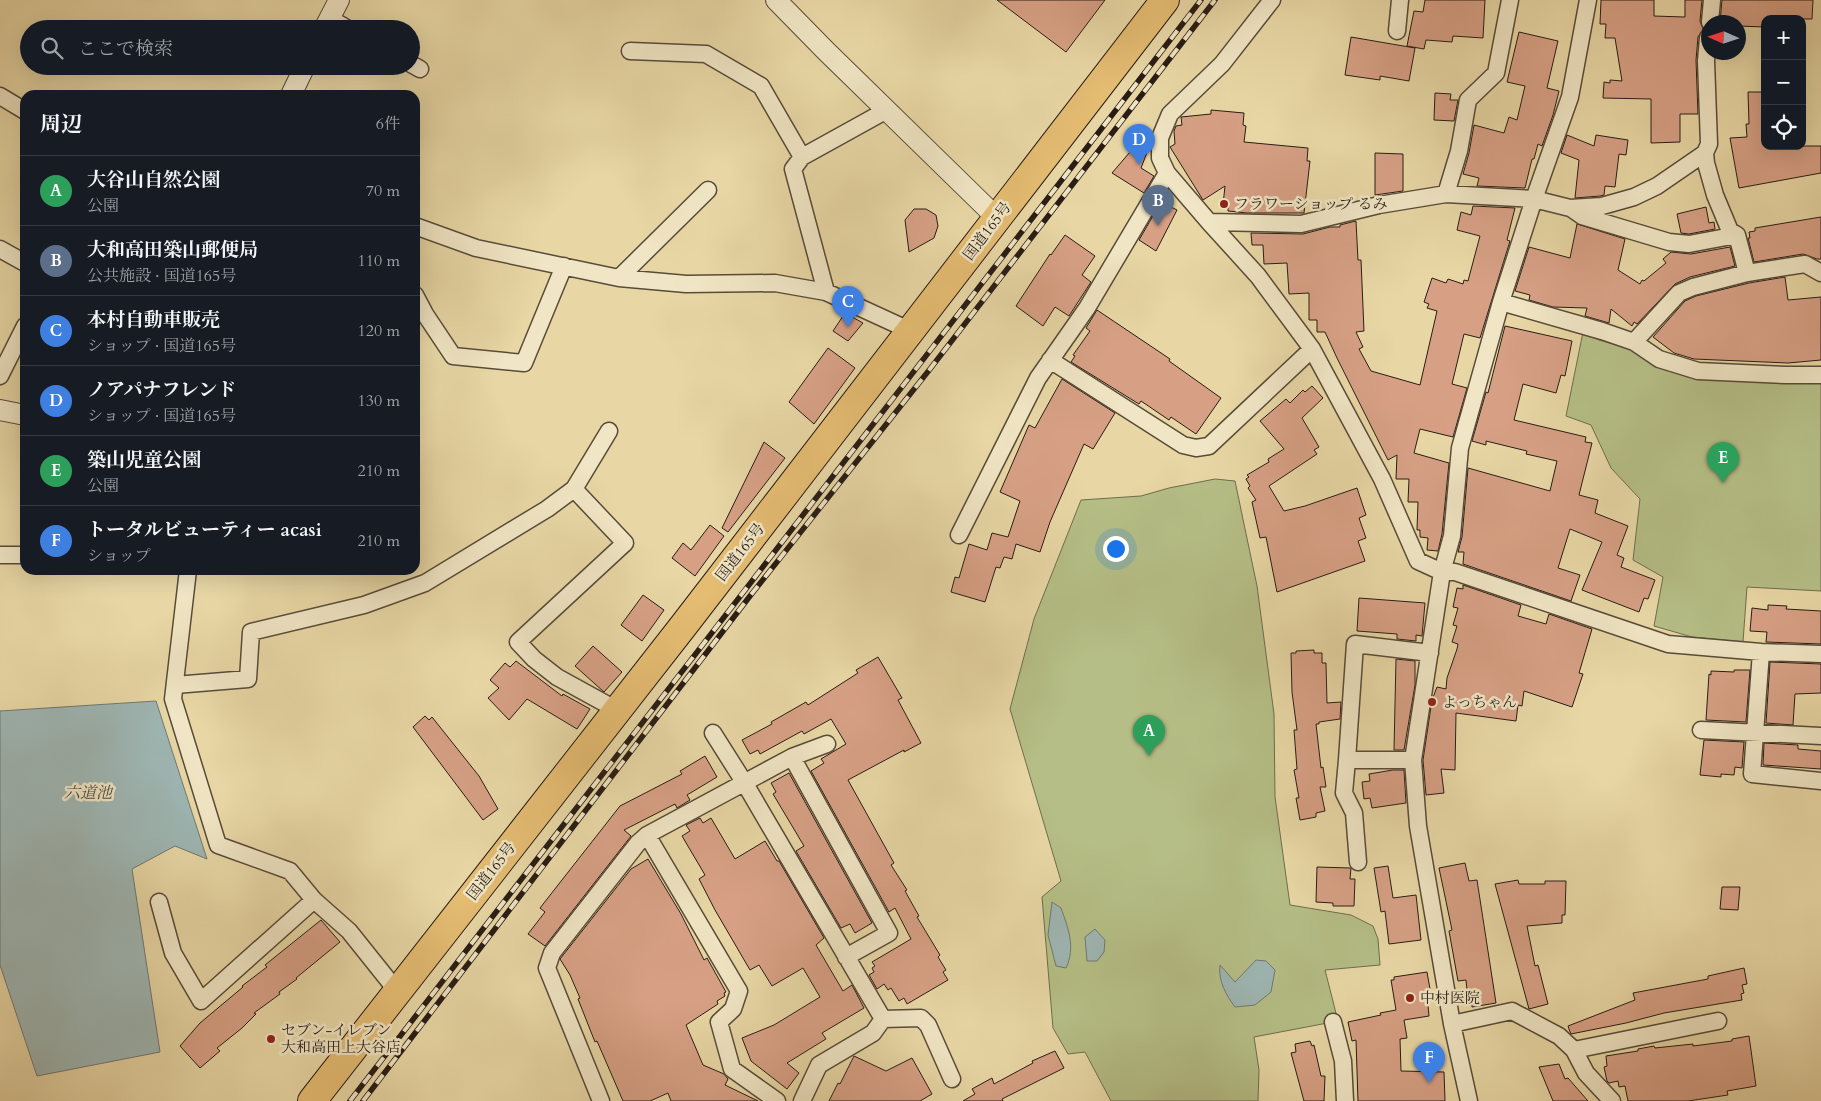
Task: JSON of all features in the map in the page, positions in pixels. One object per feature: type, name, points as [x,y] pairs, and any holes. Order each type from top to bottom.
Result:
[{"type":"highway","name":"国道165号","points":[[312,1101],[911,331],[1165,0]]},
{"type":"street","points":[[328,20],[339,0]]},
{"type":"street","points":[[776,0],[826,52],[888,110],[997,218]]},
{"type":"street","points":[[1272,0],[1222,64],[1170,114],[1160,138],[1160,158],[1167,173],[1258,276],[1312,348],[1382,479],[1418,561],[1442,572],[1455,572],[1668,644],[1761,652],[1821,654]]},
{"type":"street","points":[[1397,31],[1400,0]]},
{"type":"street","points":[[1446,194],[1459,151],[1468,100],[1496,73],[1510,0]]},
{"type":"street","points":[[1468,1099],[1452,1024],[1418,826],[1413,760],[1442,572],[1452,536],[1460,448],[1500,302],[1570,98],[1588,0]]},
{"type":"street","points":[[1711,15],[1712,0]]},
{"type":"street","points":[[630,51],[706,54],[761,86],[802,157]]},
{"type":"street","points":[[1706,60],[1709,144],[1705,153],[1706,163],[1715,194],[1730,231],[1737,235],[1747,273]]},
{"type":"street","points":[[293,90],[301,75]]},
{"type":"street","points":[[0,96],[20,108]]},
{"type":"street","points":[[826,292],[793,169],[802,157],[888,110]]},
{"type":"street","points":[[1210,222],[1301,224],[1378,205],[1446,194],[1534,199],[1570,208],[1602,206],[1634,197],[1658,186],[1705,153]]},
{"type":"street","points":[[959,536],[1038,378],[1087,308],[1167,173]]},
{"type":"street","points":[[619,278],[708,190]]},
{"type":"street","points":[[1570,208],[1582,216],[1668,242],[1689,244],[1737,235]]},
{"type":"street","points":[[420,228],[476,248],[619,278],[686,284],[775,283],[826,292],[911,331]]},
{"type":"street","points":[[0,249],[20,260]]},
{"type":"street","points":[[1634,342],[1679,294],[1693,287],[1747,273],[1805,264],[1821,273]]},
{"type":"street","points":[[420,304],[453,356],[524,363],[564,266]]},
{"type":"street","points":[[1500,302],[1580,324],[1634,342],[1660,360],[1698,371],[1821,375]]},
{"type":"street","points":[[0,376],[20,336]]},
{"type":"street","points":[[1050,360],[1183,444],[1196,448],[1210,446],[1312,348]]},
{"type":"street","points":[[0,410],[20,414]]},
{"type":"street","points":[[176,685],[248,679],[251,632],[364,605],[425,583],[547,509],[574,489],[609,431]]},
{"type":"street","points":[[574,489],[625,543],[518,642],[534,659],[557,677],[617,710]]},
{"type":"street","points":[[0,555],[20,555]]},
{"type":"street","points":[[187,575],[173,699],[218,845],[290,871],[314,900],[349,930],[398,991]]},
{"type":"street","points":[[1358,862],[1354,813],[1344,793],[1354,644],[1430,653]]},
{"type":"street","points":[[1761,652],[1752,774],[1821,780]]},
{"type":"street","points":[[1701,730],[1821,736]]},
{"type":"street","points":[[713,733],[744,782],[883,1019]]},
{"type":"street","points":[[600,1101],[547,968],[552,953],[638,843],[647,835],[792,757],[827,744]]},
{"type":"street","points":[[792,757],[889,933],[846,957]]},
{"type":"street","points":[[1347,760],[1413,760]]},
{"type":"street","points":[[647,835],[739,991],[733,1009],[720,1022],[732,1069],[778,1101]]},
{"type":"street","points":[[158,902],[173,953],[201,1001],[314,900]]},
{"type":"street","points":[[1452,1024],[1512,1011],[1559,1036],[1574,1050],[1586,1073],[1612,1101]]},
{"type":"street","points":[[883,1019],[920,1018],[928,1026],[952,1079]]},
{"type":"street","points":[[802,1101],[819,1065],[873,1033],[883,1019]]},
{"type":"street","points":[[1574,1050],[1718,1021]]},
{"type":"street","points":[[1333,1022],[1343,1061],[1345,1101]]},
{"type":"green space","points":[[1583,332],[1599,340],[1628,348],[1656,367],[1697,376],[1821,382],[1821,591],[1747,587],[1743,642],[1692,637],[1654,626],[1663,577],[1633,560],[1640,499],[1611,468],[1591,425],[1566,416]]},
{"type":"green space","points":[[1215,479],[1235,481],[1257,586],[1274,714],[1275,797],[1290,905],[1351,915],[1373,926],[1378,939],[1380,965],[1325,970],[1338,1021],[1254,1037],[1259,1070],[1258,1101],[1111,1101],[1085,1052],[1068,1054],[1053,1028],[1042,897],[1061,881],[1010,709],[1034,619],[1081,500],[1141,496],[1169,488]]},
{"type":"water","name":"六道池","points":[[156,701],[207,859],[175,846],[132,869],[160,1052],[37,1076],[0,965],[0,711]]},
{"type":"water","points":[[1052,902],[1061,908],[1070,938],[1070,953],[1066,968],[1056,966],[1048,935]]},
{"type":"water","points":[[1095,929],[1105,940],[1104,952],[1097,961],[1087,961],[1085,937]]},
{"type":"water","points":[[1256,960],[1266,961],[1275,970],[1271,992],[1255,1005],[1235,1007],[1223,988],[1220,977],[1220,965],[1235,982]]},
{"type":"building","points":[[997,0],[1105,0],[1066,52]]},
{"type":"building","points":[[1425,0],[1485,0],[1483,38],[1453,36],[1452,42],[1426,40],[1424,49],[1407,46],[1414,11],[1423,12]]},
{"type":"building","points":[[1601,0],[1654,0],[1654,16],[1685,17],[1685,0],[1702,0],[1701,32],[1698,37],[1696,60],[1698,114],[1680,114],[1680,142],[1651,143],[1651,99],[1603,98],[1604,82],[1610,83],[1610,80],[1622,81],[1615,38],[1605,38],[1606,24],[1600,24]]},
{"type":"building","points":[[1722,0],[1813,0],[1812,19],[1806,19],[1806,15],[1761,15],[1761,27],[1746,26],[1746,15],[1721,15]]},
{"type":"building","points":[[1519,32],[1558,41],[1547,88],[1559,91],[1553,115],[1542,146],[1538,144],[1534,159],[1532,159],[1525,188],[1477,186],[1479,178],[1463,174],[1474,125],[1504,133],[1509,117],[1517,120],[1525,86],[1507,82]]},
{"type":"building","points":[[1351,37],[1415,48],[1409,81],[1380,76],[1380,80],[1345,75]]},
{"type":"building","points":[[1748,92],[1761,92],[1761,150],[1806,150],[1806,146],[1821,146],[1821,173],[1739,188],[1730,138],[1747,137],[1746,124],[1749,124]]},
{"type":"building","points":[[1435,93],[1451,94],[1450,100],[1458,100],[1454,121],[1434,120]]},
{"type":"building","points":[[1211,110],[1244,113],[1243,125],[1246,126],[1244,142],[1308,148],[1307,161],[1310,161],[1304,213],[1228,211],[1228,206],[1223,205],[1225,186],[1203,200],[1170,147],[1175,144],[1174,131],[1176,126],[1182,125],[1181,117],[1211,114]]},
{"type":"building","points":[[1567,135],[1594,146],[1596,135],[1628,140],[1626,155],[1619,154],[1615,187],[1605,186],[1604,195],[1575,198],[1579,160],[1561,153]]},
{"type":"building","points":[[1136,145],[1148,150],[1141,168],[1154,176],[1144,193],[1112,173]]},
{"type":"building","points":[[1375,153],[1403,154],[1403,191],[1375,195]]},
{"type":"building","points":[[1161,202],[1177,210],[1156,251],[1139,240]]},
{"type":"building","points":[[1473,206],[1515,208],[1507,240],[1510,241],[1480,338],[1464,334],[1452,384],[1467,388],[1453,437],[1420,429],[1414,453],[1449,463],[1442,534],[1438,551],[1427,550],[1428,538],[1420,537],[1420,530],[1417,530],[1418,502],[1408,502],[1409,479],[1396,479],[1397,455],[1388,460],[1325,332],[1317,332],[1317,320],[1309,320],[1309,293],[1289,294],[1287,263],[1264,264],[1263,245],[1252,245],[1251,233],[1303,234],[1330,227],[1340,227],[1340,225],[1356,221],[1358,260],[1361,260],[1364,331],[1356,332],[1363,347],[1359,349],[1371,371],[1420,385],[1437,311],[1427,308],[1429,304],[1424,302],[1432,278],[1446,283],[1448,279],[1463,284],[1464,280],[1468,281],[1480,236],[1457,230],[1461,212],[1471,215]]},
{"type":"building","points":[[1706,207],[1709,223],[1714,222],[1715,229],[1689,234],[1681,233],[1677,214]]},
{"type":"building","points":[[914,209],[926,209],[936,215],[938,226],[934,238],[909,252],[905,220]]},
{"type":"building","points":[[1821,217],[1821,259],[1803,254],[1754,262],[1748,238],[1750,238],[1749,232],[1755,231],[1755,228]]},
{"type":"building","points":[[1577,224],[1625,239],[1618,270],[1640,284],[1642,280],[1644,281],[1666,263],[1663,259],[1671,252],[1691,254],[1730,247],[1735,266],[1690,277],[1675,284],[1637,324],[1634,322],[1632,326],[1611,309],[1609,323],[1585,316],[1587,308],[1553,307],[1529,300],[1530,295],[1515,291],[1529,247],[1570,258]]},
{"type":"building","points":[[1065,235],[1095,256],[1082,275],[1091,282],[1069,316],[1055,307],[1043,326],[1016,306],[1050,254]]},
{"type":"building","points":[[1785,277],[1788,300],[1821,297],[1821,360],[1788,363],[1694,359],[1674,353],[1653,337],[1685,301],[1696,296],[1749,283]]},
{"type":"building","points":[[1097,310],[1170,359],[1169,361],[1221,398],[1196,434],[1171,417],[1169,420],[1141,401],[1139,404],[1071,362],[1075,356],[1073,355],[1090,331],[1086,328]]},
{"type":"building","points":[[845,313],[863,323],[848,341],[833,331]]},
{"type":"building","points":[[1505,326],[1572,341],[1565,376],[1561,375],[1556,393],[1523,384],[1514,420],[1586,437],[1585,442],[1592,443],[1579,495],[1598,500],[1595,513],[1628,526],[1617,555],[1624,558],[1621,567],[1655,580],[1648,599],[1644,598],[1639,612],[1582,590],[1602,542],[1570,529],[1558,568],[1580,575],[1571,601],[1463,564],[1464,552],[1458,552],[1462,537],[1468,468],[1550,491],[1557,461],[1526,454],[1527,451],[1486,441],[1486,445],[1472,441],[1486,392],[1488,393]]},
{"type":"building","points":[[828,348],[855,368],[814,424],[789,402]]},
{"type":"building","points":[[1062,379],[1115,413],[1093,449],[1084,444],[1050,522],[1040,552],[1016,544],[1012,559],[1004,557],[1000,568],[996,567],[985,602],[951,592],[955,577],[959,578],[969,544],[987,550],[992,533],[1008,537],[1020,501],[1000,492],[1029,425],[1035,428]]},
{"type":"building","points":[[1312,386],[1323,398],[1302,418],[1319,447],[1314,450],[1317,454],[1269,486],[1284,511],[1305,506],[1357,488],[1366,515],[1359,518],[1366,538],[1358,541],[1365,561],[1277,592],[1266,537],[1260,538],[1252,502],[1256,500],[1248,488],[1250,486],[1246,479],[1249,477],[1247,475],[1269,462],[1268,459],[1284,449],[1260,421],[1286,399],[1290,403],[1303,390],[1305,392]]},
{"type":"building","points":[[764,442],[785,458],[728,532],[722,528]]},
{"type":"building","points":[[710,525],[724,536],[695,576],[672,558],[683,543],[691,550]]},
{"type":"building","points":[[1463,585],[1521,605],[1518,616],[1546,624],[1549,614],[1592,629],[1579,673],[1583,674],[1572,707],[1524,691],[1522,706],[1518,705],[1516,721],[1456,713],[1455,770],[1441,769],[1444,793],[1426,795],[1423,760],[1432,700],[1437,687],[1446,689],[1447,678],[1457,649],[1458,644],[1452,642],[1457,626],[1453,625],[1458,608],[1453,607],[1457,588],[1463,589]]},
{"type":"building","points":[[643,595],[664,610],[642,641],[621,625]]},
{"type":"building","points":[[1359,598],[1425,603],[1422,636],[1416,635],[1416,641],[1397,639],[1397,634],[1357,631]]},
{"type":"building","points":[[1768,605],[1787,606],[1786,609],[1821,611],[1821,644],[1766,642],[1767,632],[1750,631],[1752,608],[1768,610]]},
{"type":"building","points":[[593,646],[622,672],[604,692],[575,666]]},
{"type":"building","points":[[1314,650],[1314,653],[1322,653],[1322,663],[1326,663],[1327,703],[1341,702],[1340,719],[1316,724],[1321,768],[1323,767],[1326,787],[1320,787],[1325,811],[1316,813],[1316,817],[1300,820],[1296,798],[1299,798],[1294,770],[1297,769],[1294,730],[1297,730],[1292,692],[1291,653]]},
{"type":"building","points":[[878,657],[902,698],[898,700],[921,743],[848,780],[894,863],[891,865],[907,890],[905,891],[919,916],[917,917],[940,955],[938,957],[946,970],[943,972],[948,980],[907,1004],[904,998],[899,1001],[891,988],[888,990],[884,984],[877,989],[869,975],[874,972],[872,968],[875,966],[872,962],[911,939],[895,908],[889,912],[811,771],[824,763],[821,759],[846,744],[831,719],[804,734],[802,731],[760,754],[758,750],[750,754],[742,740],[772,724],[771,722],[806,702],[808,705],[858,673],[856,670]]},
{"type":"building","points":[[1396,659],[1415,661],[1415,685],[1404,750],[1394,750]]},
{"type":"building","points":[[516,661],[562,696],[563,694],[590,709],[577,729],[527,699],[509,720],[488,698],[499,688],[490,680],[505,663],[510,667]]},
{"type":"building","points":[[1770,662],[1821,664],[1821,693],[1795,694],[1793,725],[1766,723]]},
{"type":"building","points":[[1734,670],[1750,670],[1746,722],[1706,720],[1709,674],[1711,675],[1711,671],[1734,672]]},
{"type":"building","points":[[425,716],[429,720],[432,717],[479,776],[498,809],[483,820],[413,727]]},
{"type":"building","points":[[1704,740],[1744,742],[1742,768],[1735,767],[1734,775],[1721,774],[1721,777],[1700,775]]},
{"type":"building","points":[[1764,743],[1798,745],[1798,749],[1821,751],[1821,769],[1763,765]]},
{"type":"building","points":[[705,756],[717,777],[687,795],[690,800],[677,808],[675,804],[624,830],[631,836],[545,946],[528,934],[545,912],[540,908],[620,806],[682,774],[680,771]]},
{"type":"building","points":[[1404,770],[1406,803],[1372,808],[1370,798],[1364,799],[1362,782],[1370,781],[1369,774]]},
{"type":"building","points":[[789,773],[872,923],[855,933],[850,924],[841,928],[796,851],[804,846],[773,794],[776,792],[771,783]]},
{"type":"building","points":[[700,818],[703,823],[711,818],[735,859],[765,841],[777,861],[779,861],[824,938],[816,945],[843,991],[852,985],[864,1008],[822,1033],[826,1039],[787,1063],[799,1073],[787,1089],[751,1061],[742,1038],[774,1025],[820,997],[803,968],[772,986],[759,965],[750,970],[699,879],[705,875],[682,836],[690,831],[686,825]]},
{"type":"building","points":[[648,859],[681,914],[704,960],[707,958],[726,992],[724,993],[725,996],[717,1001],[718,1004],[686,1025],[703,1065],[724,1074],[728,1079],[725,1085],[758,1101],[671,1101],[668,1093],[650,1101],[623,1101],[597,1041],[595,1042],[578,999],[580,998],[570,975],[560,959],[631,869]]},
{"type":"building","points":[[1465,863],[1469,881],[1477,880],[1496,1003],[1472,1007],[1471,1000],[1468,1000],[1466,980],[1458,981],[1449,931],[1452,930],[1439,868]]},
{"type":"building","points":[[1388,866],[1393,898],[1416,895],[1421,940],[1389,944],[1385,911],[1381,912],[1374,868]]},
{"type":"building","points":[[1317,867],[1351,868],[1350,879],[1355,879],[1354,906],[1333,906],[1333,903],[1316,902]]},
{"type":"building","points":[[1518,880],[1519,884],[1545,884],[1545,881],[1566,881],[1565,915],[1562,915],[1562,923],[1527,926],[1535,966],[1538,965],[1548,1004],[1529,1009],[1495,884]]},
{"type":"building","points":[[1722,887],[1740,887],[1738,910],[1720,909]]},
{"type":"building","points":[[321,920],[340,942],[279,992],[280,994],[254,1013],[256,1014],[242,1028],[217,1048],[220,1051],[200,1068],[180,1046],[200,1023],[267,967],[265,965]]},
{"type":"building","points":[[1744,968],[1747,984],[1742,985],[1744,993],[1741,994],[1742,1000],[1664,1013],[1571,1034],[1570,1032],[1568,1026],[1635,1000],[1633,993],[1708,979],[1708,976]]},
{"type":"building","points":[[1427,972],[1430,989],[1428,989],[1429,995],[1427,995],[1429,1016],[1404,1020],[1407,1038],[1400,1039],[1401,1071],[1444,1072],[1445,1101],[1358,1101],[1356,1040],[1352,1041],[1348,1022],[1396,1010],[1391,980],[1394,980],[1394,977]]},
{"type":"building","points":[[1749,1036],[1756,1086],[1727,1091],[1728,1095],[1688,1101],[1628,1101],[1625,1086],[1619,1087],[1618,1081],[1609,1083],[1607,1081],[1604,1067],[1607,1066],[1606,1056],[1638,1051],[1638,1049],[1654,1046],[1655,1048],[1693,1044],[1693,1046],[1732,1041],[1732,1039]]},
{"type":"building","points":[[1310,1041],[1312,1046],[1314,1045],[1321,1076],[1325,1076],[1324,1101],[1304,1101],[1291,1053],[1296,1052],[1295,1044]]},
{"type":"building","points":[[1055,1051],[1064,1068],[1002,1099],[1003,1101],[963,1101],[975,1094],[972,1089],[992,1078],[994,1084],[1033,1063],[1032,1061]]},
{"type":"building","points":[[854,1056],[886,1071],[912,1058],[932,1094],[920,1101],[829,1101]]},
{"type":"building","points":[[1559,1064],[1565,1079],[1568,1078],[1588,1101],[1553,1101],[1539,1067]]},
{"type":"railway","points":[[350,1101],[1201,0]]},
{"type":"railway","points":[[363,1101],[750,596],[930,369],[1215,0]]},
{"type":"place","name":"ノアパナフレンド","points":[[1139,165]]},
{"type":"place","name":"フラワーショップ るみ","points":[[1224,204]]},
{"type":"place","name":"大和高田築山郵便局","points":[[1158,226]]},
{"type":"place","name":"本村自動車販売","points":[[848,327]]},
{"type":"place","name":"築山児童公園","points":[[1723,483]]},
{"type":"place","name":"よっちゃん","points":[[1432,702]]},
{"type":"place","name":"大谷山自然公園","points":[[1149,756]]},
{"type":"place","name":"中村医院","points":[[1410,998]]},
{"type":"place","name":"セブン-イレブン 大和高田上大谷店","points":[[271,1039]]},
{"type":"place","name":"トータルビューティー acasi","points":[[1429,1083]]}]
